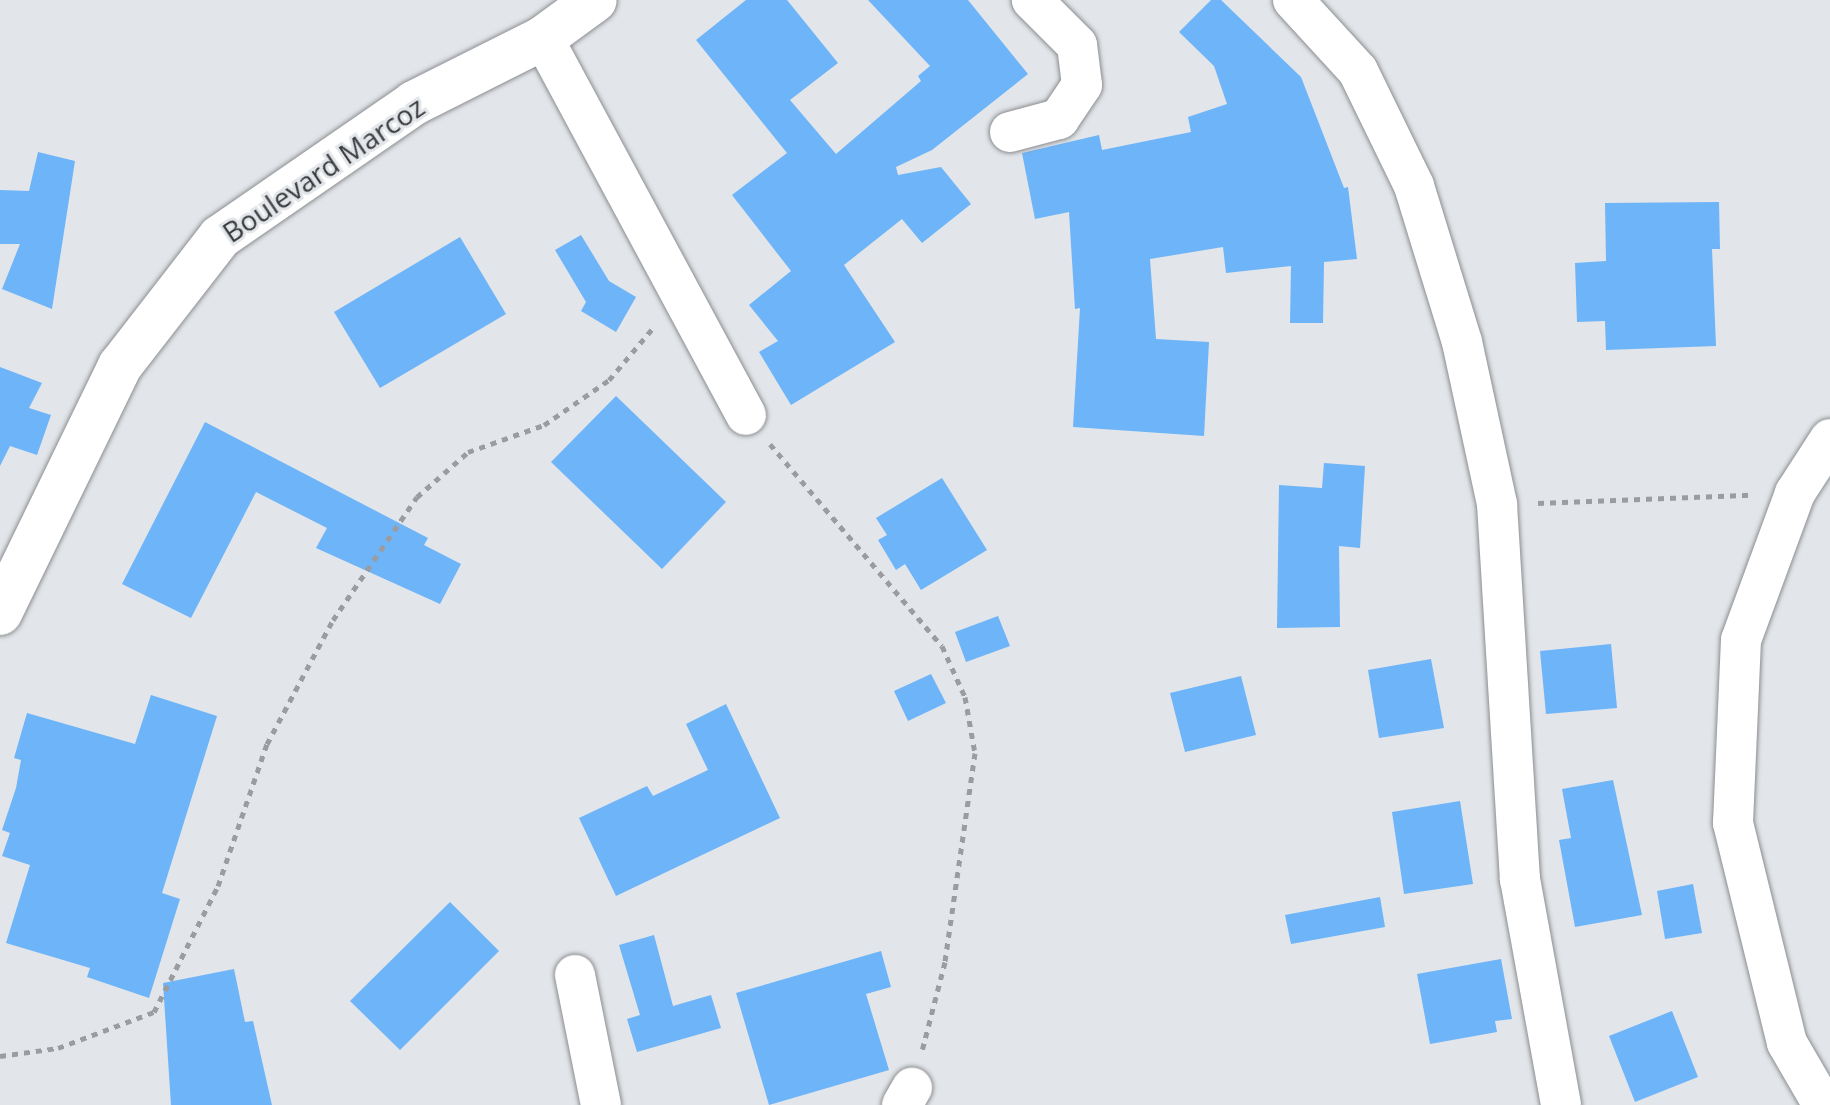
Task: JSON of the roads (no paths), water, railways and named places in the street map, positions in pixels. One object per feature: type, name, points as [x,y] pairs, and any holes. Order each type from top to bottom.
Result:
[{"type":"main road","name":"Boulevard Marcoz","points":[[0,613],[120,366],[220,237],[414,103],[543,38],[595,0]]},
{"type":"street","points":[[1010,132],[1059,119],[1082,85],[1077,45],[1032,0]]},
{"type":"street","points":[[1293,0],[1358,71],[1414,186],[1462,342],[1497,504],[1520,879],[1561,1105]]},
{"type":"street","points":[[543,38],[746,415]]},
{"type":"street","points":[[1823,1105],[1787,1043],[1733,823],[1741,640],[1795,493],[1830,439]]},
{"type":"street","points":[[575,975],[601,1105]]}]
